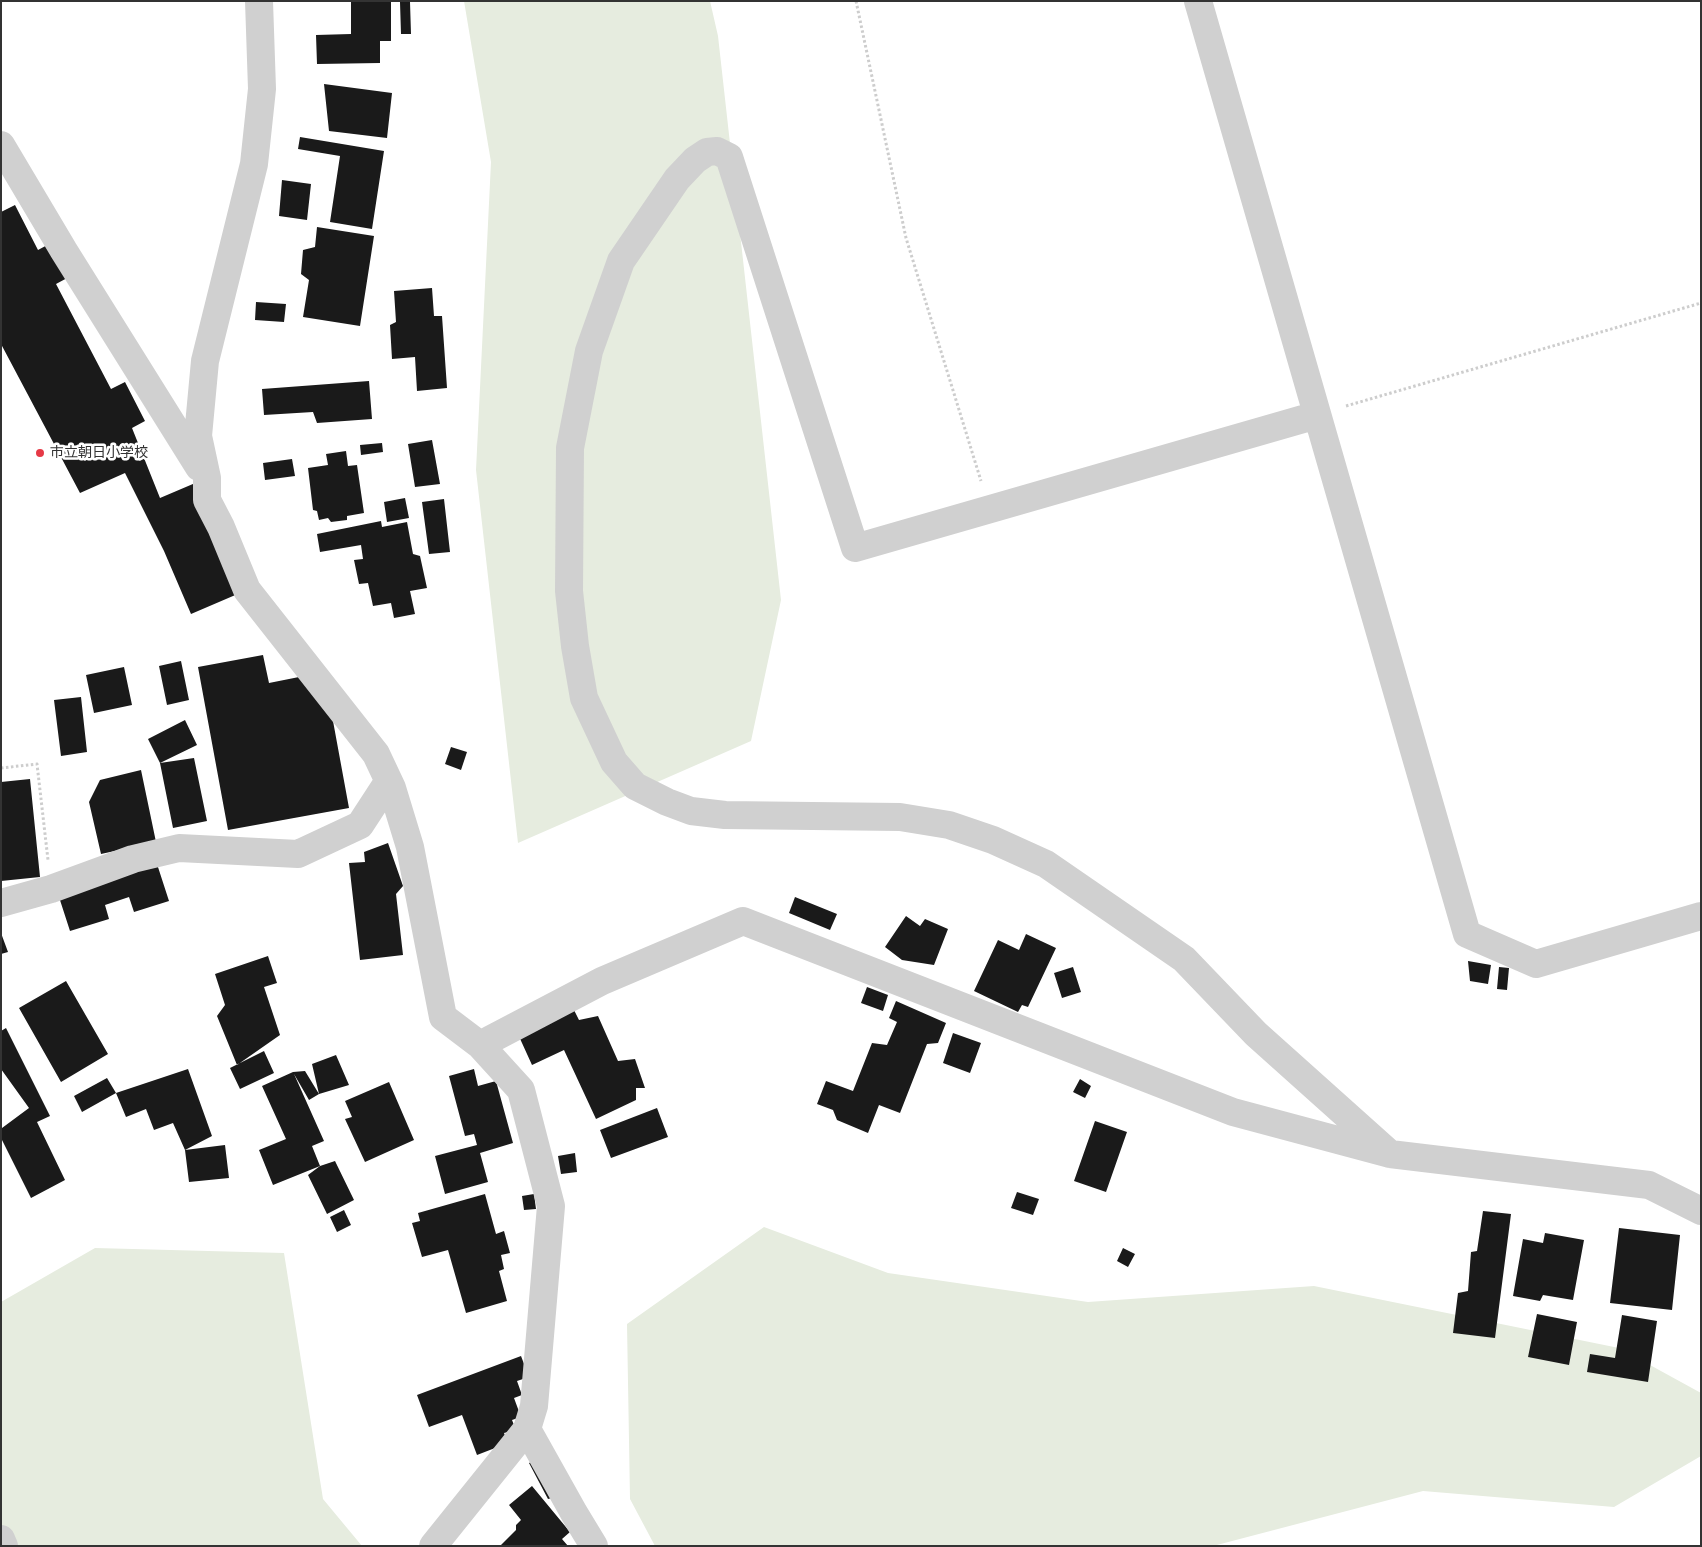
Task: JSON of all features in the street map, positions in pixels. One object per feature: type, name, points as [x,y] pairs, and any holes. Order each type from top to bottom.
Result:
[{"type":"street","points":[[259,1],[262,89],[254,164],[205,361],[198,436],[206,478],[207,500],[221,527],[247,590],[376,754],[392,788],[410,847],[443,1017],[480,1045],[521,1090],[551,1206],[534,1406],[527,1429],[434,1546]]},
{"type":"street","points":[[1198,1],[1466,934],[1536,964],[1701,916]]},
{"type":"street","points":[[1,145],[206,478]]},
{"type":"street","points":[[1317,415],[855,548],[729,157],[717,151],[707,152],[695,160],[677,179],[621,261],[589,351],[570,448],[569,591],[575,646],[584,698],[614,762],[635,786],[667,802],[691,811],[725,814],[900,817],[949,825],[993,840],[1046,864],[1184,959],[1256,1034],[1390,1154]]},
{"type":"street","points":[[1,903],[51,889],[133,858],[178,848],[298,854],[360,825],[388,782]]},
{"type":"street","points":[[480,1045],[602,981],[743,922],[1233,1112],[1390,1154],[1649,1185],[1701,1211]]},
{"type":"street","points":[[527,1429],[594,1546]]},
{"type":"street","points":[[1,1539],[4,1546]]},
{"type":"path","points":[[856,1],[906,238],[990,509]]},
{"type":"path","points":[[1317,415],[1701,303]]},
{"type":"path","points":[[1,768],[37,764],[51,889]]},
{"type":"shaded area","points":[[464,1],[710,1],[718,36],[781,600],[751,741],[518,843],[476,470],[491,162]]},
{"type":"shaded area","points":[[764,1227],[888,1273],[1088,1302],[1314,1286],[1619,1348],[1701,1393],[1701,1456],[1614,1507],[1423,1491],[1213,1546],[655,1546],[630,1499],[627,1324]]},
{"type":"shaded area","points":[[95,1248],[284,1253],[323,1499],[362,1546],[1,1546],[1,1302]]},
{"type":"building","points":[[351,1],[391,1],[391,41],[380,41],[380,63],[317,64],[316,35],[351,34]]},
{"type":"building","points":[[400,2],[410,2],[411,34],[401,34]]},
{"type":"building","points":[[324,84],[392,93],[387,138],[329,131]]},
{"type":"building","points":[[300,137],[384,151],[372,229],[330,222],[340,156],[298,149]]},
{"type":"building","points":[[282,180],[311,184],[307,220],[279,216]]},
{"type":"building","points":[[15,205],[38,250],[51,243],[69,277],[56,284],[111,389],[125,382],[145,421],[132,428],[160,498],[207,478],[247,590],[191,614],[164,551],[125,473],[80,493],[1,344],[1,212]]},
{"type":"building","points":[[317,227],[374,236],[360,326],[303,317],[309,280],[301,274],[303,250],[315,247]]},
{"type":"building","points":[[432,288],[434,316],[442,316],[447,388],[417,391],[415,357],[392,359],[390,325],[396,322],[394,291]]},
{"type":"building","points":[[256,302],[286,304],[284,322],[255,320]]},
{"type":"building","points":[[369,381],[372,419],[317,423],[313,412],[264,415],[262,389]]},
{"type":"building","points":[[432,440],[440,484],[415,487],[408,444]]},
{"type":"building","points":[[382,443],[383,452],[361,455],[360,445]]},
{"type":"building","points":[[346,451],[348,466],[357,465],[364,513],[347,516],[347,520],[331,522],[328,518],[319,520],[317,511],[313,510],[308,468],[328,465],[326,454]]},
{"type":"building","points":[[292,459],[295,476],[265,480],[263,463]]},
{"type":"building","points":[[405,498],[409,518],[387,522],[384,502]]},
{"type":"building","points":[[444,499],[450,552],[429,554],[422,502]]},
{"type":"building","points":[[381,521],[382,527],[407,522],[413,554],[420,556],[427,588],[410,591],[415,614],[394,618],[391,603],[373,606],[368,583],[359,584],[354,560],[363,559],[361,545],[320,552],[317,534]]},
{"type":"building","points":[[263,655],[269,683],[324,672],[349,808],[228,830],[198,667]]},
{"type":"building","points":[[181,661],[189,700],[167,705],[159,666]]},
{"type":"building","points":[[124,667],[132,705],[94,713],[86,675]]},
{"type":"building","points":[[81,697],[87,752],[61,756],[54,700]]},
{"type":"building","points":[[185,720],[197,745],[160,763],[148,739]]},
{"type":"building","points":[[451,747],[467,752],[461,770],[445,764]]},
{"type":"building","points":[[194,758],[207,821],[173,828],[160,763]]},
{"type":"building","points":[[141,770],[156,842],[101,854],[89,802],[100,780]]},
{"type":"building","points":[[30,779],[40,877],[1,881],[1,782]]},
{"type":"building","points":[[388,843],[403,886],[396,894],[403,955],[360,960],[349,863],[365,862],[364,852]]},
{"type":"building","points":[[157,864],[169,901],[134,912],[129,897],[105,905],[109,919],[70,931],[59,897]]},
{"type":"building","points":[[795,897],[837,914],[830,930],[789,913]]},
{"type":"building","points":[[906,916],[920,926],[925,919],[948,929],[934,965],[902,960],[885,947]]},
{"type":"building","points":[[1,933],[8,952],[1,954]]},
{"type":"building","points":[[1026,934],[1056,948],[1028,1007],[1022,1005],[1018,1012],[974,991],[998,940],[1019,950]]},
{"type":"building","points":[[268,956],[277,983],[264,987],[280,1035],[237,1065],[217,1016],[225,1005],[215,974]]},
{"type":"building","points":[[1468,961],[1491,965],[1488,984],[1470,981]]},
{"type":"building","points":[[1073,967],[1081,992],[1062,998],[1054,973]]},
{"type":"building","points":[[1499,967],[1509,968],[1507,990],[1497,989]]},
{"type":"building","points":[[66,981],[108,1054],[61,1082],[19,1008]]},
{"type":"building","points":[[867,987],[888,995],[883,1011],[861,1003]]},
{"type":"building","points":[[896,1001],[946,1023],[938,1043],[927,1044],[900,1113],[879,1105],[868,1133],[837,1120],[833,1110],[817,1104],[826,1081],[853,1091],[872,1043],[887,1045],[897,1022],[889,1018]]},
{"type":"building","points":[[572,1006],[579,1020],[598,1016],[618,1061],[635,1059],[645,1088],[636,1088],[636,1100],[596,1119],[564,1050],[532,1065],[517,1032]]},
{"type":"building","points":[[6,1028],[50,1116],[37,1122],[65,1180],[31,1198],[2,1140],[2,1128],[29,1108],[1,1069],[1,1031]]},
{"type":"building","points":[[953,1033],[981,1043],[970,1073],[943,1063]]},
{"type":"building","points":[[264,1051],[274,1073],[240,1089],[230,1068]]},
{"type":"building","points":[[336,1055],[349,1085],[319,1094],[312,1064]]},
{"type":"building","points":[[188,1069],[212,1136],[185,1150],[173,1123],[154,1130],[146,1109],[126,1117],[116,1093]]},
{"type":"building","points":[[474,1069],[478,1086],[496,1081],[513,1143],[480,1153],[488,1182],[445,1194],[435,1156],[477,1145],[474,1134],[465,1136],[449,1076]]},
{"type":"building","points":[[305,1071],[319,1094],[309,1100],[294,1074],[324,1141],[312,1146],[320,1166],[273,1185],[259,1150],[286,1139],[262,1086],[293,1072]]},
{"type":"building","points":[[107,1078],[116,1093],[82,1112],[74,1096]]},
{"type":"building","points":[[1080,1079],[1091,1086],[1085,1098],[1073,1092]]},
{"type":"building","points":[[389,1082],[414,1140],[365,1162],[345,1119],[352,1117],[345,1101]]},
{"type":"building","points":[[657,1108],[668,1137],[611,1158],[600,1130]]},
{"type":"building","points":[[1095,1121],[1127,1132],[1106,1192],[1074,1181]]},
{"type":"building","points":[[225,1145],[229,1178],[189,1182],[185,1150]]},
{"type":"building","points":[[575,1153],[577,1172],[561,1174],[558,1156]]},
{"type":"building","points":[[335,1161],[354,1200],[327,1214],[308,1175],[320,1166]]},
{"type":"building","points":[[1017,1192],[1039,1199],[1033,1215],[1011,1208]]},
{"type":"building","points":[[485,1194],[496,1234],[504,1231],[510,1253],[501,1255],[504,1269],[499,1271],[507,1301],[466,1313],[448,1250],[422,1257],[412,1223],[420,1221],[418,1213]]},
{"type":"building","points":[[534,1194],[536,1209],[524,1210],[522,1196]]},
{"type":"building","points":[[344,1210],[351,1225],[337,1232],[330,1217]]},
{"type":"building","points":[[1483,1211],[1511,1214],[1495,1338],[1453,1333],[1458,1293],[1468,1291],[1471,1252],[1477,1251]]},
{"type":"building","points":[[1619,1228],[1680,1235],[1672,1310],[1610,1303]]},
{"type":"building","points":[[1545,1233],[1584,1240],[1573,1300],[1543,1295],[1540,1301],[1513,1296],[1523,1239],[1543,1243]]},
{"type":"building","points":[[1123,1248],[1135,1254],[1128,1267],[1117,1261]]},
{"type":"building","points":[[1537,1314],[1577,1322],[1569,1365],[1528,1357]]},
{"type":"building","points":[[1622,1315],[1657,1321],[1648,1382],[1587,1372],[1590,1354],[1615,1358]]},
{"type":"building","points":[[521,1356],[529,1377],[517,1381],[522,1395],[514,1398],[521,1417],[512,1420],[516,1430],[504,1433],[508,1443],[477,1455],[462,1415],[429,1427],[417,1395]]},
{"type":"building","points":[[536,1460],[556,1497],[548,1499],[529,1463]]},
{"type":"building","points":[[532,1486],[570,1532],[562,1539],[568,1546],[500,1546],[516,1530],[516,1525],[521,1520],[509,1505]]},
{"type":"place","name":"市立朝日小学校","points":[[40,453]]}]
